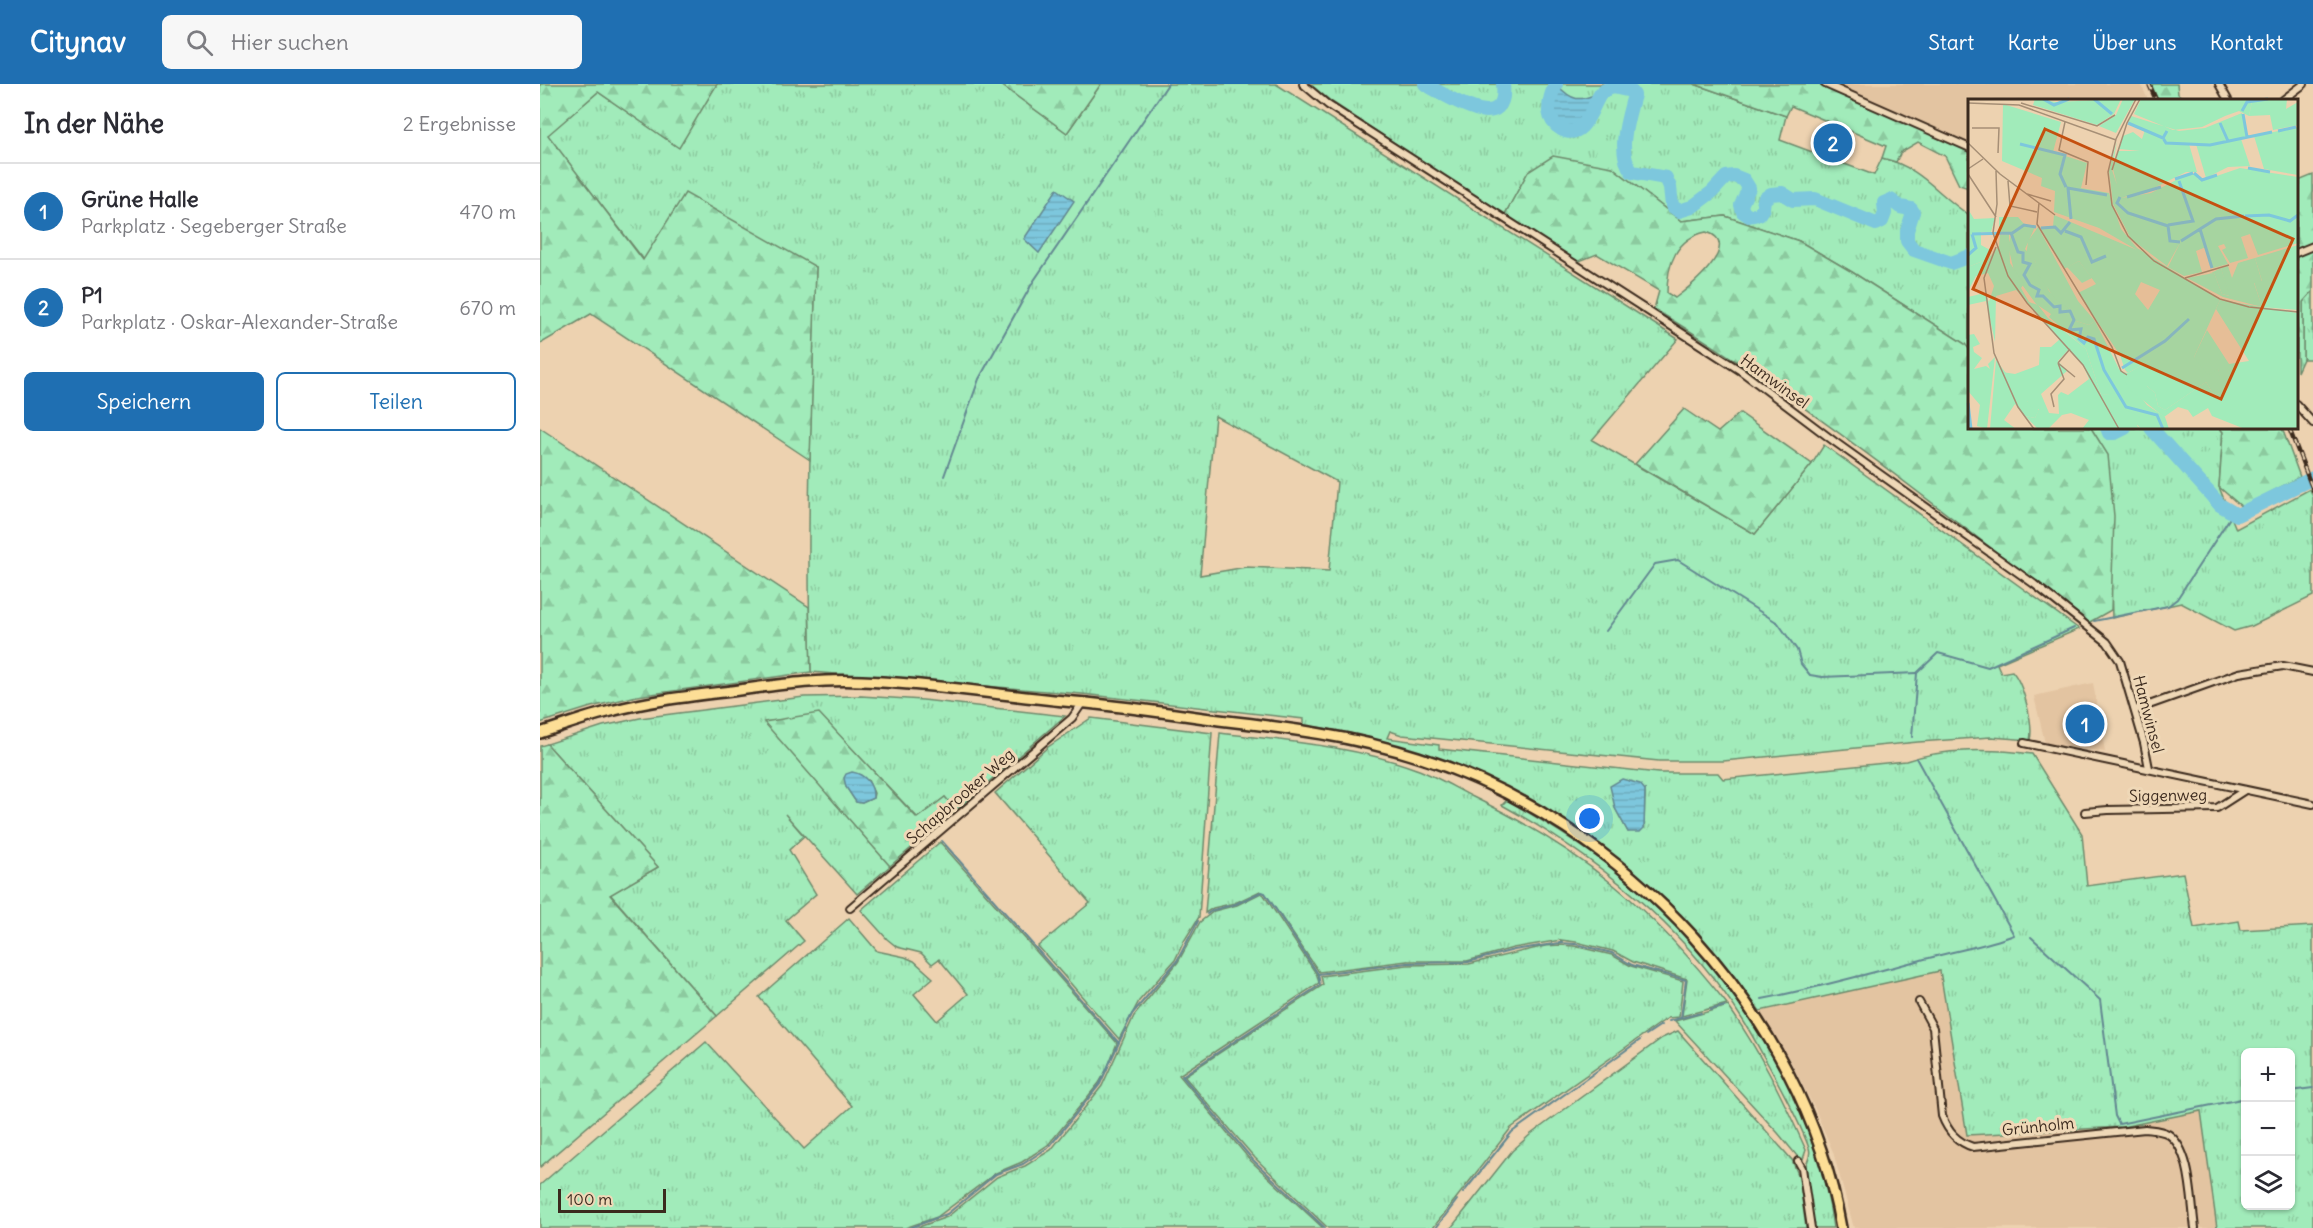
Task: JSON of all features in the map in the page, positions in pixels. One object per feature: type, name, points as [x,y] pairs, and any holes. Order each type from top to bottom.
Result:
[{"type":"main road","points":[[540,733],[618,709],[689,697],[814,681],[864,681],[1083,702],[1306,730],[1363,741],[1420,757],[1461,772],[1530,807],[1589,843],[1647,890],[1707,951],[1736,989],[1785,1066],[1818,1142],[1831,1180],[1841,1228]]},
{"type":"street","name":"Hamwinsel","points":[[1303,84],[1329,105],[1741,371],[1835,442],[2034,584],[2107,642],[2120,661],[2149,768]]},
{"type":"street","points":[[1825,84],[1968,147]]},
{"type":"street","points":[[2219,84],[2227,99]]},
{"type":"street","points":[[2284,99],[2304,84]]},
{"type":"street","points":[[2298,252],[2313,246]]},
{"type":"street","points":[[2298,406],[2313,423]]},
{"type":"street","points":[[2135,710],[2239,673],[2283,666],[2313,672]]},
{"type":"street","name":"Schapbrooker Weg","points":[[850,908],[1072,718],[1083,702]]},
{"type":"street","points":[[2024,743],[2313,804]]},
{"type":"street","name":"Siggenweg","points":[[2085,812],[2217,808],[2245,790]]},
{"type":"street","name":"Grünholm","points":[[1919,1002],[1933,1028],[1942,1116],[1946,1126],[1959,1141],[1973,1147],[2145,1129],[2158,1130],[2173,1139],[2183,1155],[2195,1228]]},
{"type":"street","points":[[1798,1161],[1802,1168],[1811,1228]]},
{"type":"shaded area","points":[[1824,84],[2141,84],[2148,99],[1968,99],[1968,148]]},
{"type":"shaded area","points":[[2093,683],[2105,752],[2045,743],[2034,696]]},
{"type":"shaded area","points":[[1940,971],[1967,1135],[2122,1127],[2201,1111],[2217,1228],[1854,1228],[1833,1152],[1814,1107],[1790,1060],[1760,1011]]},
{"type":"green space","points":[[540,84],[717,84],[679,148],[598,92],[548,135],[643,260],[685,193],[816,267],[810,460],[591,314],[540,344]]},
{"type":"green space","points":[[717,84],[1000,84],[1067,133],[1101,84],[1276,84],[1678,339],[1592,440],[1755,534],[1812,464],[1824,445],[2079,629],[1997,664],[2001,673],[2012,671],[2024,694],[2029,714],[2030,740],[1991,737],[1723,761],[1659,761],[1402,735],[1390,731],[1387,738],[1439,745],[1439,749],[1658,773],[1718,773],[1723,779],[1906,761],[1952,752],[2001,751],[2032,754],[2082,834],[2087,886],[2183,873],[2194,928],[2239,921],[2241,930],[2313,926],[2313,1228],[2217,1228],[2201,1111],[2122,1127],[1967,1135],[1940,971],[1760,1011],[1721,960],[1678,911],[1609,852],[1529,800],[1443,760],[1351,733],[1304,725],[1304,719],[1082,694],[811,672],[809,520],[816,267],[644,260],[547,135],[598,92],[678,147]],"holes":[[[1215,416],[1337,482],[1329,571],[1246,567],[1200,575]],[[1645,790],[1644,828],[1628,832],[1615,808]]]},
{"type":"green space","points":[[1000,84],[1101,84],[1067,133]]},
{"type":"green space","points":[[1310,84],[1694,84],[1786,116],[1780,140],[1874,175],[1882,158],[1896,162],[1918,175],[1968,214],[1968,348],[1965,344],[1852,272],[1799,241],[1725,216],[1681,221],[1612,167],[1528,172],[1504,216],[1332,102]]},
{"type":"green space","points":[[1694,84],[1825,84],[1968,148],[1968,188],[1959,185],[1945,156],[1918,142],[1901,152],[1896,162],[1882,158],[1886,146],[1791,106],[1786,116]]},
{"type":"green space","points":[[2151,84],[2177,84],[2178,94],[2184,99],[2158,99]]},
{"type":"green space","points":[[1553,156],[1612,167],[1681,221],[1725,216],[1799,241],[1965,344],[1968,348],[1968,429],[2092,429],[2108,455],[2114,516],[2111,610],[2088,623],[1821,420],[1711,344],[1654,309],[1659,291],[1597,254],[1577,262],[1504,216],[1528,172]],"holes":[[[1706,232],[1716,238],[1719,246],[1717,255],[1701,276],[1675,298],[1667,293],[1671,263],[1675,254],[1687,240]]]},
{"type":"green space","points":[[2313,175],[2313,291],[2303,302],[2303,359],[2298,370],[2298,181]]},
{"type":"green space","points":[[2313,291],[2313,359],[2303,359],[2303,302]]},
{"type":"green space","points":[[1684,409],[1718,432],[1740,413],[1812,464],[1755,534],[1635,464]]},
{"type":"green space","points":[[540,428],[809,607],[811,672],[637,696],[540,723]]},
{"type":"green space","points":[[2092,429],[2221,429],[2223,432],[2219,487],[2236,529],[2310,489],[2313,497],[2313,596],[2252,626],[2234,631],[2181,603],[2112,618],[2108,456]]},
{"type":"green space","points":[[2221,429],[2282,429],[2300,477],[2242,507],[2219,487],[2223,432]]},
{"type":"green space","points":[[861,696],[923,700],[1065,716],[956,810],[945,797],[918,818],[819,714],[765,722],[890,866],[857,894],[785,814],[804,836],[789,850],[816,894],[786,920],[804,941],[717,1016],[610,894],[658,867],[547,744],[603,726],[640,718],[804,697]]},
{"type":"green space","points":[[819,713],[917,818],[945,797],[956,810],[890,866],[764,722]],"holes":[[[868,780],[874,793],[873,798],[862,803],[856,802],[846,787]]]},
{"type":"green space","points":[[1091,718],[1212,733],[1199,917],[1175,960],[1139,1001],[1119,1039],[1038,946],[1090,903],[995,793],[1048,747]]},
{"type":"green space","points":[[1220,733],[1320,745],[1392,761],[1431,775],[1512,817],[1549,838],[1614,885],[1672,939],[1727,1004],[1682,1016],[1687,979],[1633,962],[1613,951],[1561,940],[1513,948],[1467,961],[1407,961],[1319,972],[1265,893],[1260,891],[1235,903],[1213,908],[1205,913]]},
{"type":"green space","points":[[547,744],[658,867],[610,895],[717,1016],[540,1167],[540,746]]},
{"type":"green space","points":[[1507,800],[1573,840],[1635,887],[1705,958],[1736,998],[1764,1041],[1789,1086],[1809,1133],[1824,1180],[1833,1228],[1814,1228],[1805,1173],[1810,1154],[1809,1148],[1754,1038],[1721,988],[1667,926],[1637,898],[1572,848],[1502,805]]},
{"type":"green space","points":[[940,842],[1117,1043],[1099,1083],[1048,1145],[1022,1162],[996,1173],[937,1217],[905,1228],[540,1228],[540,1185],[706,1042],[804,1149],[852,1106],[759,997],[849,918],[877,951],[914,961],[933,978],[914,994],[937,1021],[968,994],[939,959],[932,964],[921,953],[897,947],[861,910]]},
{"type":"green space","points":[[1261,893],[1317,975],[1319,983],[1179,1075],[1251,1161],[1323,1228],[916,1228],[947,1217],[997,1177],[1025,1166],[1051,1150],[1102,1086],[1134,1016],[1178,962],[1200,922],[1214,911],[1237,905]]},
{"type":"green space","points":[[1560,945],[1612,955],[1631,966],[1683,981],[1679,1017],[1668,1018],[1511,1128],[1433,1228],[1328,1228],[1255,1158],[1184,1076],[1323,985],[1321,976],[1407,965],[1469,964],[1545,946]]},
{"type":"green space","points":[[1728,1006],[1761,1058],[1789,1113],[1806,1150],[1802,1162],[1675,1021]]},
{"type":"green space","points":[[1678,1031],[1792,1160],[1799,1177],[1806,1228],[1451,1228],[1512,1151],[1531,1134],[1662,1038]]},
{"type":"water","points":[[1556,84],[1567,95],[1577,98],[1602,92],[1592,116],[1578,129],[1561,129],[1553,122],[1549,104]]},
{"type":"water","points":[[1057,189],[1074,201],[1039,253],[1024,239]]},
{"type":"water","points":[[852,772],[868,781],[873,798],[862,803],[856,802],[846,787],[844,778],[846,774]]},
{"type":"water","points":[[1622,779],[1640,784],[1645,790],[1644,828],[1640,832],[1628,832],[1615,808],[1610,786]]},
{"type":"waterway","points":[[944,476],[979,379],[1033,282],[1168,84]]},
{"type":"waterway","points":[[1425,84],[1461,104],[1487,111],[1496,108],[1502,100],[1503,84]]},
{"type":"waterway","points":[[1556,84],[1550,100],[1550,114],[1556,126],[1569,132],[1576,131],[1582,126],[1604,91],[1613,87],[1631,91],[1634,95],[1624,145],[1627,164],[1632,172],[1666,178],[1670,187],[1672,206],[1679,211],[1692,207],[1712,192],[1726,177],[1734,176],[1744,180],[1749,188],[1741,205],[1743,212],[1749,216],[1759,214],[1763,208],[1764,199],[1771,194],[1782,193],[1793,200],[1815,199],[1876,224],[1882,221],[1885,213],[1884,203],[1891,200],[1900,207],[1911,209],[1913,212],[1907,231],[1907,241],[1914,250],[1951,263],[1968,257]]},
{"type":"waterway","points":[[2107,429],[2109,433],[2123,429]]},
{"type":"waterway","points":[[2152,429],[2220,505],[2237,515],[2313,478]]},
{"type":"waterway","points":[[2094,621],[2168,606],[2177,599],[2233,513]]},
{"type":"waterway","points":[[1606,631],[1655,564],[1678,560],[1778,623],[1797,650],[1801,664],[1810,675],[1822,677],[1917,673]]},
{"type":"waterway","points":[[1912,737],[1917,673],[1938,653],[1988,667],[2074,628]]},
{"type":"waterway","points":[[1762,999],[1825,985],[2014,935],[1916,758]]},
{"type":"waterway","points":[[942,841],[1118,1042]]},
{"type":"waterway","points":[[1207,914],[1261,892],[1265,893],[1318,974],[1407,963],[1468,962],[1514,950],[1560,943],[1575,944],[1612,953],[1632,965],[1686,980],[1681,1018]]},
{"type":"waterway","points":[[910,1228],[947,1214],[996,1174],[1023,1164],[1049,1147],[1100,1084],[1132,1014],[1177,961],[1198,921]]},
{"type":"waterway","points":[[2031,937],[2100,1000],[2115,1116],[2119,1124],[2241,1099]]},
{"type":"waterway","points":[[1318,974],[1320,985],[1182,1076],[1253,1160],[1325,1228]]},
{"type":"waterway","points":[[1710,1010],[1725,1006]]},
{"type":"waterway","points":[[1669,1021],[1701,1013]]},
{"type":"waterway","points":[[1646,1035],[1661,1025]]},
{"type":"waterway","points":[[1463,1193],[1512,1132],[1640,1040]]},
{"type":"waterway","points":[[2295,1090],[2313,1088]]},
{"type":"waterway","points":[[1436,1228],[1457,1200]]},
{"type":"railway","points":[[2149,84],[2156,99]]},
{"type":"railway","points":[[2289,429],[2313,490]]},
{"type":"place","name":"P1","points":[[1833,143]]},
{"type":"place","name":"Grüne Halle","points":[[2085,724]]}]
